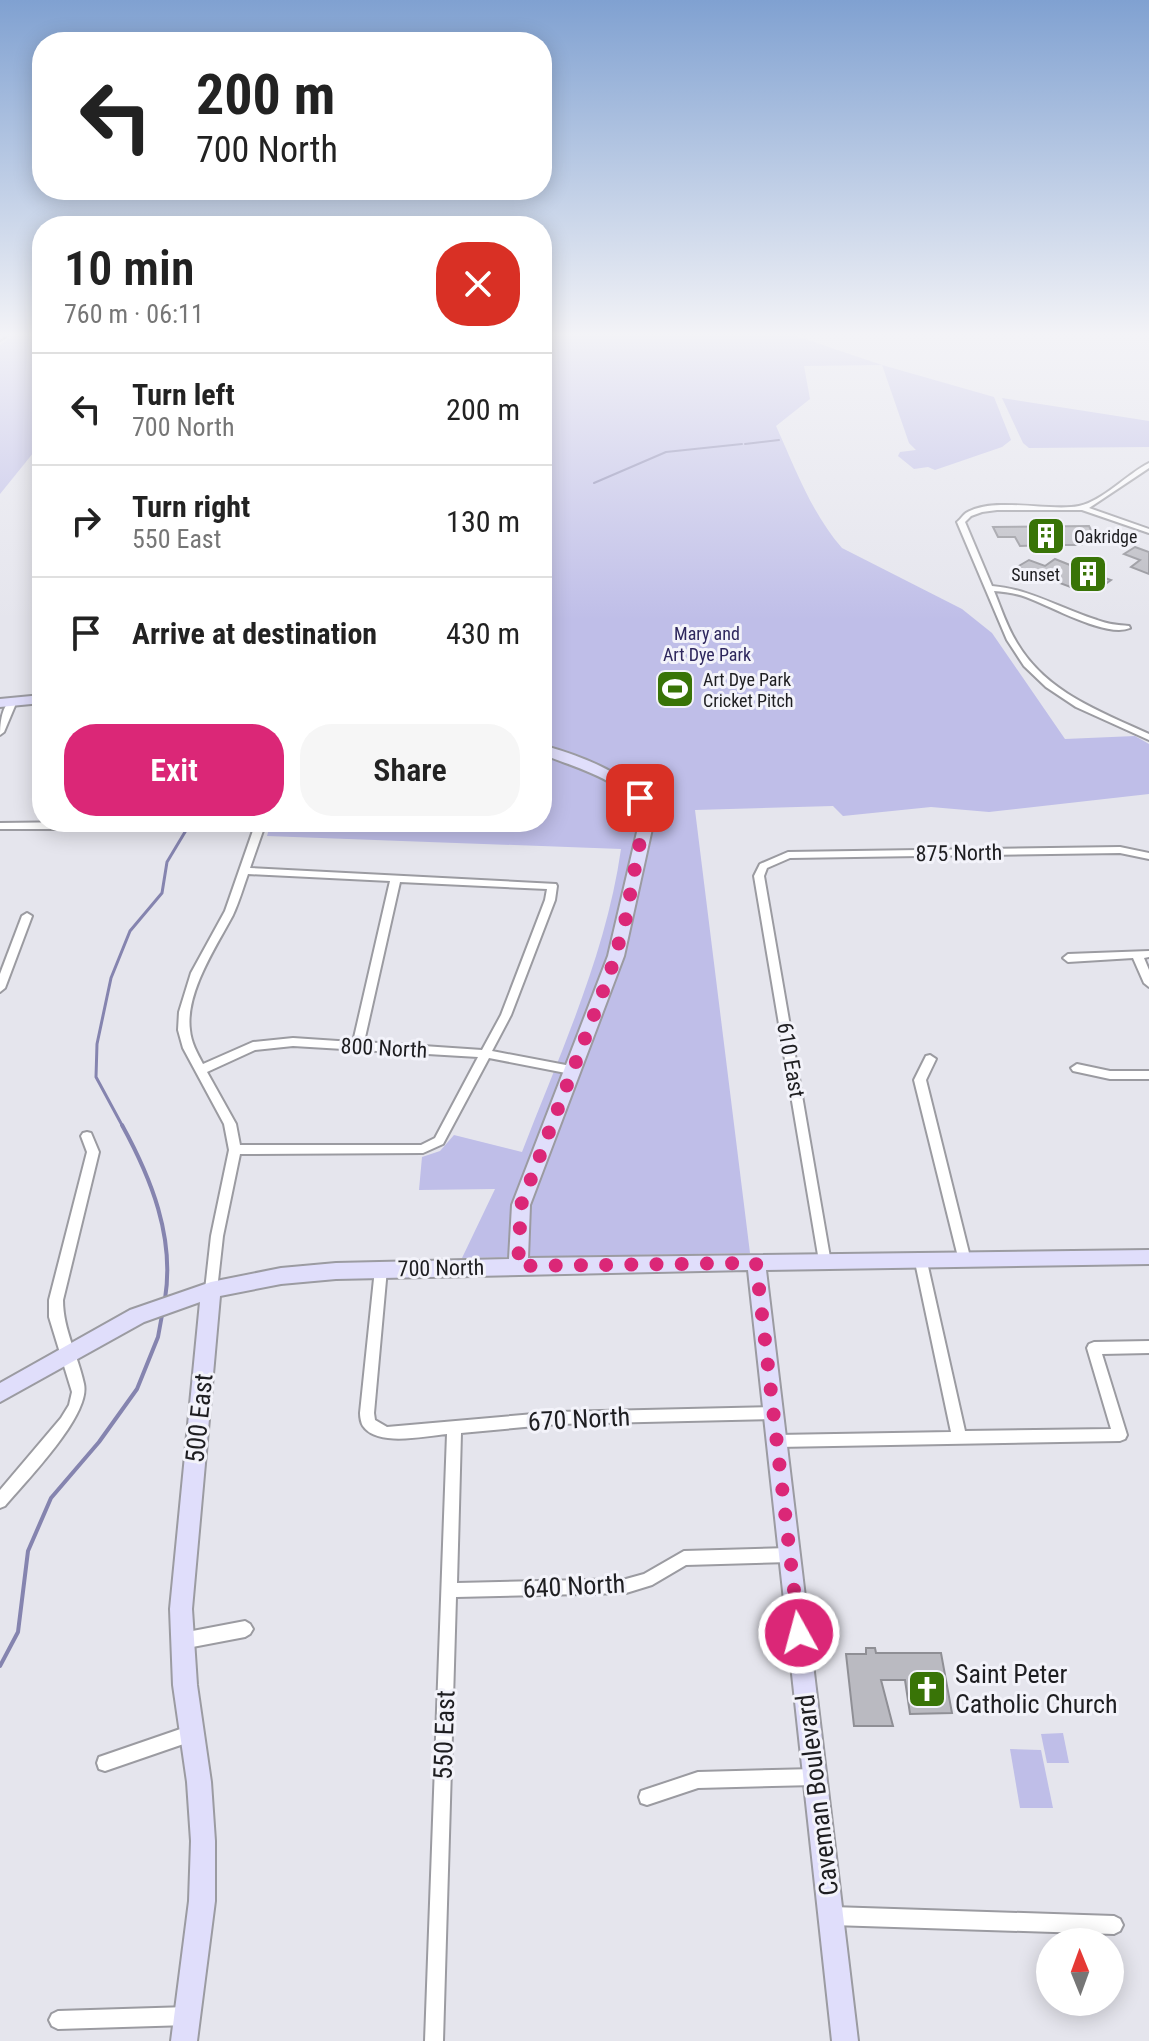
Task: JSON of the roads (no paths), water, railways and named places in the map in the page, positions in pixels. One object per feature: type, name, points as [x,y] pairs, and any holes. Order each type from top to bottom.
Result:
[{"type":"street","points":[[1083,508],[1149,465]]},
{"type":"street","points":[[1149,531],[1083,508],[988,509],[969,513],[963,517],[961,525],[1014,645],[1038,675],[1079,705],[1149,737]]},
{"type":"street","points":[[989,588],[1012,588],[1107,625],[1126,628]]},
{"type":"street","points":[[0,732],[7,702],[32,700]]},
{"type":"street","points":[[518,1266],[521,1205],[616,956],[648,815],[644,802],[631,790],[552,754]]},
{"type":"street","points":[[0,826],[32,825]]},
{"type":"street","name":"500 East","points":[[184,2041],[203,1872],[202,1811],[182,1641],[182,1587],[217,1236],[235,1150],[230,1124],[184,1030],[188,994],[230,911],[258,832]]},
{"type":"street","name":"875 North","points":[[769,861],[788,855],[1041,851],[1120,850],[1149,856]]},
{"type":"street","name":"610 East","points":[[769,861],[759,876],[825,1263]]},
{"type":"street","points":[[235,1150],[423,1149],[439,1141],[506,1015],[550,900],[552,886],[244,871]]},
{"type":"street","points":[[357,1047],[396,879]]},
{"type":"street","points":[[0,988],[27,916]]},
{"type":"street","points":[[1068,958],[1143,954],[1149,983]]},
{"type":"street","name":"800 North","points":[[201,1070],[253,1046],[273,1042],[486,1054],[571,1070]]},
{"type":"street","points":[[930,1059],[920,1080],[965,1261]]},
{"type":"street","points":[[1077,1068],[1110,1075],[1149,1075]]},
{"type":"street","points":[[0,1501],[66,1422],[79,1392],[56,1317],[56,1300],[93,1152],[87,1136]]},
{"type":"street","name":"700 North","points":[[0,1393],[125,1322],[211,1290],[281,1276],[381,1269],[518,1266],[1149,1257]]},
{"type":"street","points":[[921,1262],[959,1438]]},
{"type":"street","name":"Caveman Boulevard","points":[[756,1263],[845,2041]]},
{"type":"street","name":"670 North","points":[[381,1269],[367,1413],[368,1423],[385,1433],[557,1418],[773,1413]]},
{"type":"street","points":[[777,1441],[1120,1435],[1094,1348],[1149,1347]]},
{"type":"street","name":"550 East","points":[[434,2041],[454,1428]]},
{"type":"street","name":"640 North","points":[[449,1590],[626,1586],[647,1580],[684,1558],[790,1555]]},
{"type":"street","points":[[182,1641],[245,1629]]},
{"type":"street","points":[[105,1763],[192,1733]]},
{"type":"street","points":[[647,1797],[698,1780],[815,1777]]},
{"type":"street","points":[[831,1915],[1114,1925]]},
{"type":"street","points":[[58,2020],[188,2016]]},
{"type":"waterway","points":[[745,444],[779,440]]},
{"type":"waterway","points":[[594,483],[666,452],[742,444]]},
{"type":"waterway","points":[[123,1127],[96,1077],[97,1044],[111,978],[130,931],[162,893],[167,862],[185,832]]},
{"type":"waterway","points":[[123,1127],[158,1209],[167,1253],[165,1299]]},
{"type":"waterway","points":[[0,1666],[18,1632],[28,1551],[51,1498],[99,1442],[137,1389],[158,1337],[162,1315]]},
{"type":"place","name":"Oakridge","points":[[1046,536]]},
{"type":"place","name":"Sunset","points":[[1088,574]]},
{"type":"place","name":"Art Dye Park Cricket Pitch","points":[[675,689]]},
{"type":"place","name":"Saint Peter Catholic Church","points":[[927,1689]]},
{"type":"park label","name":"Mary and Art Dye Park","points":[[707,643]]}]
